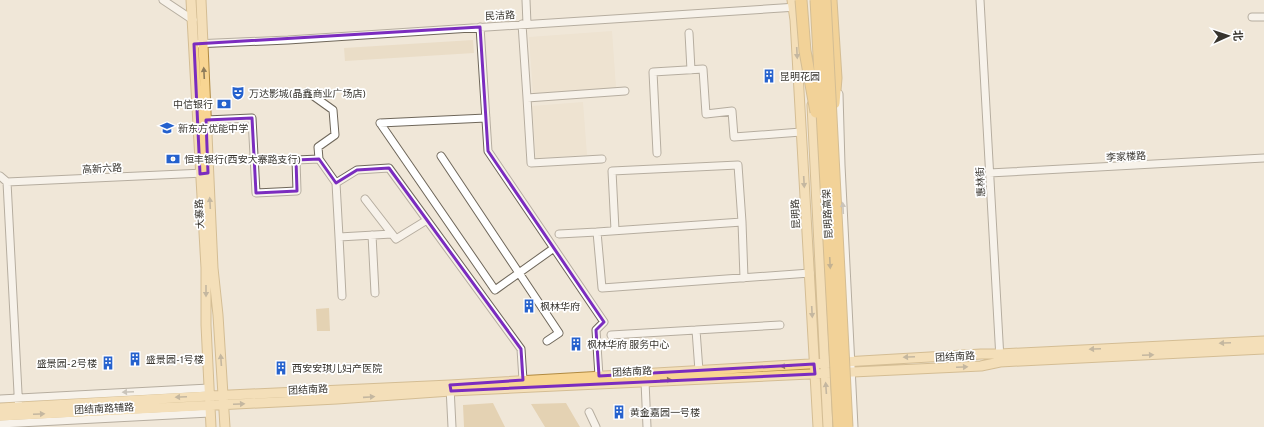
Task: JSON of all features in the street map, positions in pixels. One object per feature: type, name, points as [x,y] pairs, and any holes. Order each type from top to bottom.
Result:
[{"type":"highway","name":"昆明路高架","points":[[825,0],[847,427]]},
{"type":"highway","points":[[831,0],[836,78],[832,124]]},
{"type":"highway","name":"昆明路高架","points":[[808,2],[824,146],[839,427]]},
{"type":"main road","name":"大寨路","points":[[191,0],[198,44],[206,120],[204,173],[218,316],[225,427]]},
{"type":"main road","name":"大寨路","points":[[201,0],[198,44],[204,173],[206,325],[211,427]]},
{"type":"main road","points":[[808,2],[828,427]]},
{"type":"main road","name":"昆明路","points":[[792,4],[795,20],[818,427]]},
{"type":"main road","name":"团结南路","points":[[0,408],[209,392],[223,395],[851,373],[981,366],[1000,358],[1264,341]]},
{"type":"main road","name":"团结南路","points":[[0,416],[19,406],[210,409],[224,405],[451,388],[523,380],[814,364],[825,362],[980,354],[1000,358],[1264,349]]},
{"type":"street","points":[[163,0],[193,20]]},
{"type":"street","points":[[526,0],[525,24],[527,98],[531,163],[602,159]]},
{"type":"street","points":[[834,0],[854,427]]},
{"type":"street","name":"惠林街","points":[[980,0],[1000,358]]},
{"type":"street","name":"民洁路","points":[[198,44],[319,38],[525,24],[808,2]]},
{"type":"street","points":[[1252,17],[1264,17]]},
{"type":"street","points":[[480,27],[488,151],[604,322],[596,330],[599,376]]},
{"type":"street","points":[[689,33],[691,70]]},
{"type":"street","points":[[657,153],[653,72],[703,69],[706,114],[732,111],[734,137],[801,132]]},
{"type":"street","points":[[527,98],[625,91]]},
{"type":"street","points":[[312,96],[333,110],[334,135],[318,147],[319,159],[336,183],[342,296]]},
{"type":"street","points":[[206,120],[252,118],[256,193],[298,192],[296,160],[319,159]]},
{"type":"street","points":[[486,118],[380,123],[495,290],[554,248]]},
{"type":"street","points":[[441,156],[559,333],[547,341]]},
{"type":"street","name":"李家楼路","points":[[989,173],[1264,158]]},
{"type":"street","points":[[615,230],[612,171],[738,165],[744,278]]},
{"type":"street","points":[[336,183],[357,170],[389,168],[521,349],[523,380]]},
{"type":"street","name":"高新六路","points":[[7,182],[204,173]]},
{"type":"street","points":[[0,176],[7,182],[19,406],[0,399]]},
{"type":"street","points":[[365,199],[396,239],[427,220]]},
{"type":"street","points":[[559,234],[742,222]]},
{"type":"street","points":[[597,232],[602,288],[810,273]]},
{"type":"street","points":[[339,237],[392,234]]},
{"type":"street","points":[[372,235],[375,293]]},
{"type":"street","points":[[611,335],[780,326]]},
{"type":"street","points":[[696,330],[699,370]]},
{"type":"street","points":[[645,381],[647,427]]},
{"type":"street","points":[[451,388],[452,427]]},
{"type":"street","name":"团结南路辅路","points":[[0,424],[210,409]]},
{"type":"street","points":[[589,412],[596,427]]},
{"type":"highlighted area","points":[[480,27],[488,151],[604,322],[596,330],[599,376],[814,364],[815,374],[451,391],[450,385],[523,380],[521,349],[389,168],[357,170],[336,183],[319,159],[296,160],[297,191],[256,193],[252,118],[206,120],[208,173],[200,174],[194,44]]},
{"type":"shaded area","points":[[612,31],[616,88],[533,94],[529,37]]},
{"type":"shaded area","points":[[473,40],[474,53],[345,61],[344,48]]},
{"type":"shaded area","points":[[583,102],[587,155],[536,158],[532,106]]},
{"type":"shaded area","points":[[329,308],[330,331],[317,331],[316,309]]},
{"type":"shaded area","points":[[493,403],[505,427],[464,427],[463,405]]},
{"type":"shaded area","points":[[566,403],[580,427],[545,427],[531,404]]},
{"type":"place","name":"昆明花园","points":[[769,76]]},
{"type":"place","name":"万达影城(晶鑫商业广场店)","points":[[238,93]]},
{"type":"place","name":"中信银行","points":[[224,104]]},
{"type":"place","name":"新东方优能中学","points":[[167,128]]},
{"type":"place","name":"恒丰银行(西安大寨路支行)","points":[[173,159]]},
{"type":"place","name":"枫林华府","points":[[529,306]]},
{"type":"place","name":"枫林华府 服务中心","points":[[576,344]]},
{"type":"place","name":"盛景园-1号楼","points":[[135,359]]},
{"type":"place","name":"盛景园-2号楼","points":[[108,363]]},
{"type":"place","name":"西安安琪儿妇产医院","points":[[281,368]]},
{"type":"place","name":"黄金嘉园一号楼","points":[[619,412]]}]
